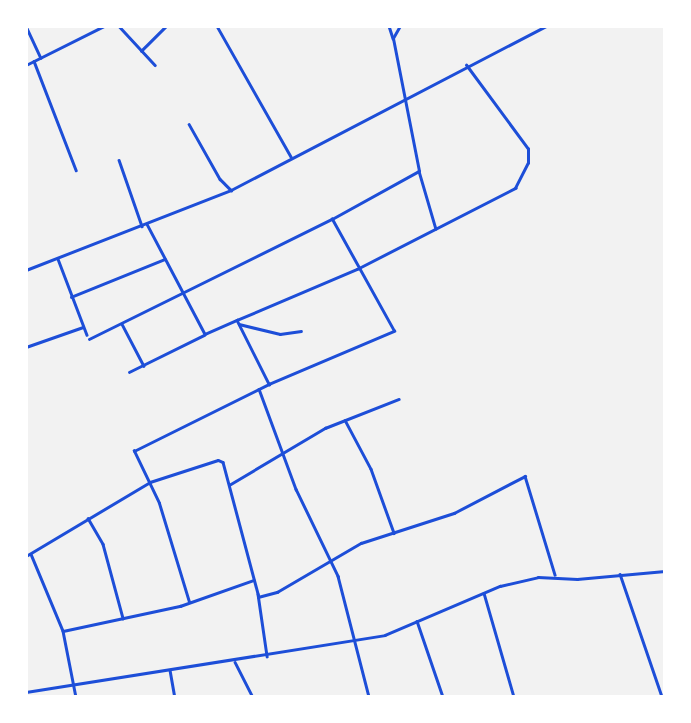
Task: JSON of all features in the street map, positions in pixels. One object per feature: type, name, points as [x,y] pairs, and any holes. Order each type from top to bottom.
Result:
[{"type":"street","points":[[26,26],[42,58]]},
{"type":"street","points":[[26,65],[104,26]]},
{"type":"street","points":[[119,26],[155,66]]},
{"type":"street","points":[[140,51],[166,26]]},
{"type":"street","points":[[217,26],[291,157]]},
{"type":"street","points":[[389,26],[393,38],[403,102],[419,171],[436,229]]},
{"type":"street","points":[[393,38],[400,26]]},
{"type":"street","points":[[26,270],[231,190],[291,157],[310,152],[403,102],[466,65],[546,26]]},
{"type":"street","points":[[34,62],[76,170]]},
{"type":"street","points":[[129,372],[205,334],[357,269],[504,196],[523,176],[528,163],[528,149],[466,65]]},
{"type":"street","points":[[189,124],[220,179],[231,190]]},
{"type":"street","points":[[118,160],[142,226]]},
{"type":"street","points":[[89,339],[184,294],[332,219],[419,171]]},
{"type":"street","points":[[189,602],[150,482],[134,449],[269,384],[394,330],[357,269],[332,219]]},
{"type":"street","points":[[147,224],[205,334]]},
{"type":"street","points":[[58,258],[71,297],[87,335]]},
{"type":"street","points":[[71,297],[165,259]]},
{"type":"street","points":[[237,320],[269,384]]},
{"type":"street","points":[[122,324],[144,366]]},
{"type":"street","points":[[239,324],[280,334],[301,331]]},
{"type":"street","points":[[26,347],[83,327]]},
{"type":"street","points":[[259,389],[282,454],[331,562],[369,697]]},
{"type":"street","points":[[229,485],[345,420],[399,398]]},
{"type":"street","points":[[345,420],[371,469],[394,533]]},
{"type":"street","points":[[26,556],[150,482],[218,460],[229,485],[254,580],[267,656]]},
{"type":"street","points":[[258,597],[277,592],[361,543],[454,513],[525,476],[555,576]]},
{"type":"street","points":[[88,518],[103,544],[123,618]]},
{"type":"street","points":[[31,554],[63,631],[76,697]]},
{"type":"street","points":[[26,692],[235,662],[385,635],[484,593],[555,576],[576,579],[665,571]]},
{"type":"street","points":[[620,574],[662,697]]},
{"type":"street","points":[[63,631],[189,602],[254,580]]},
{"type":"street","points":[[484,593],[514,697]]},
{"type":"street","points":[[417,622],[443,697]]},
{"type":"street","points":[[235,662],[253,697]]},
{"type":"street","points":[[170,670],[175,697]]}]
